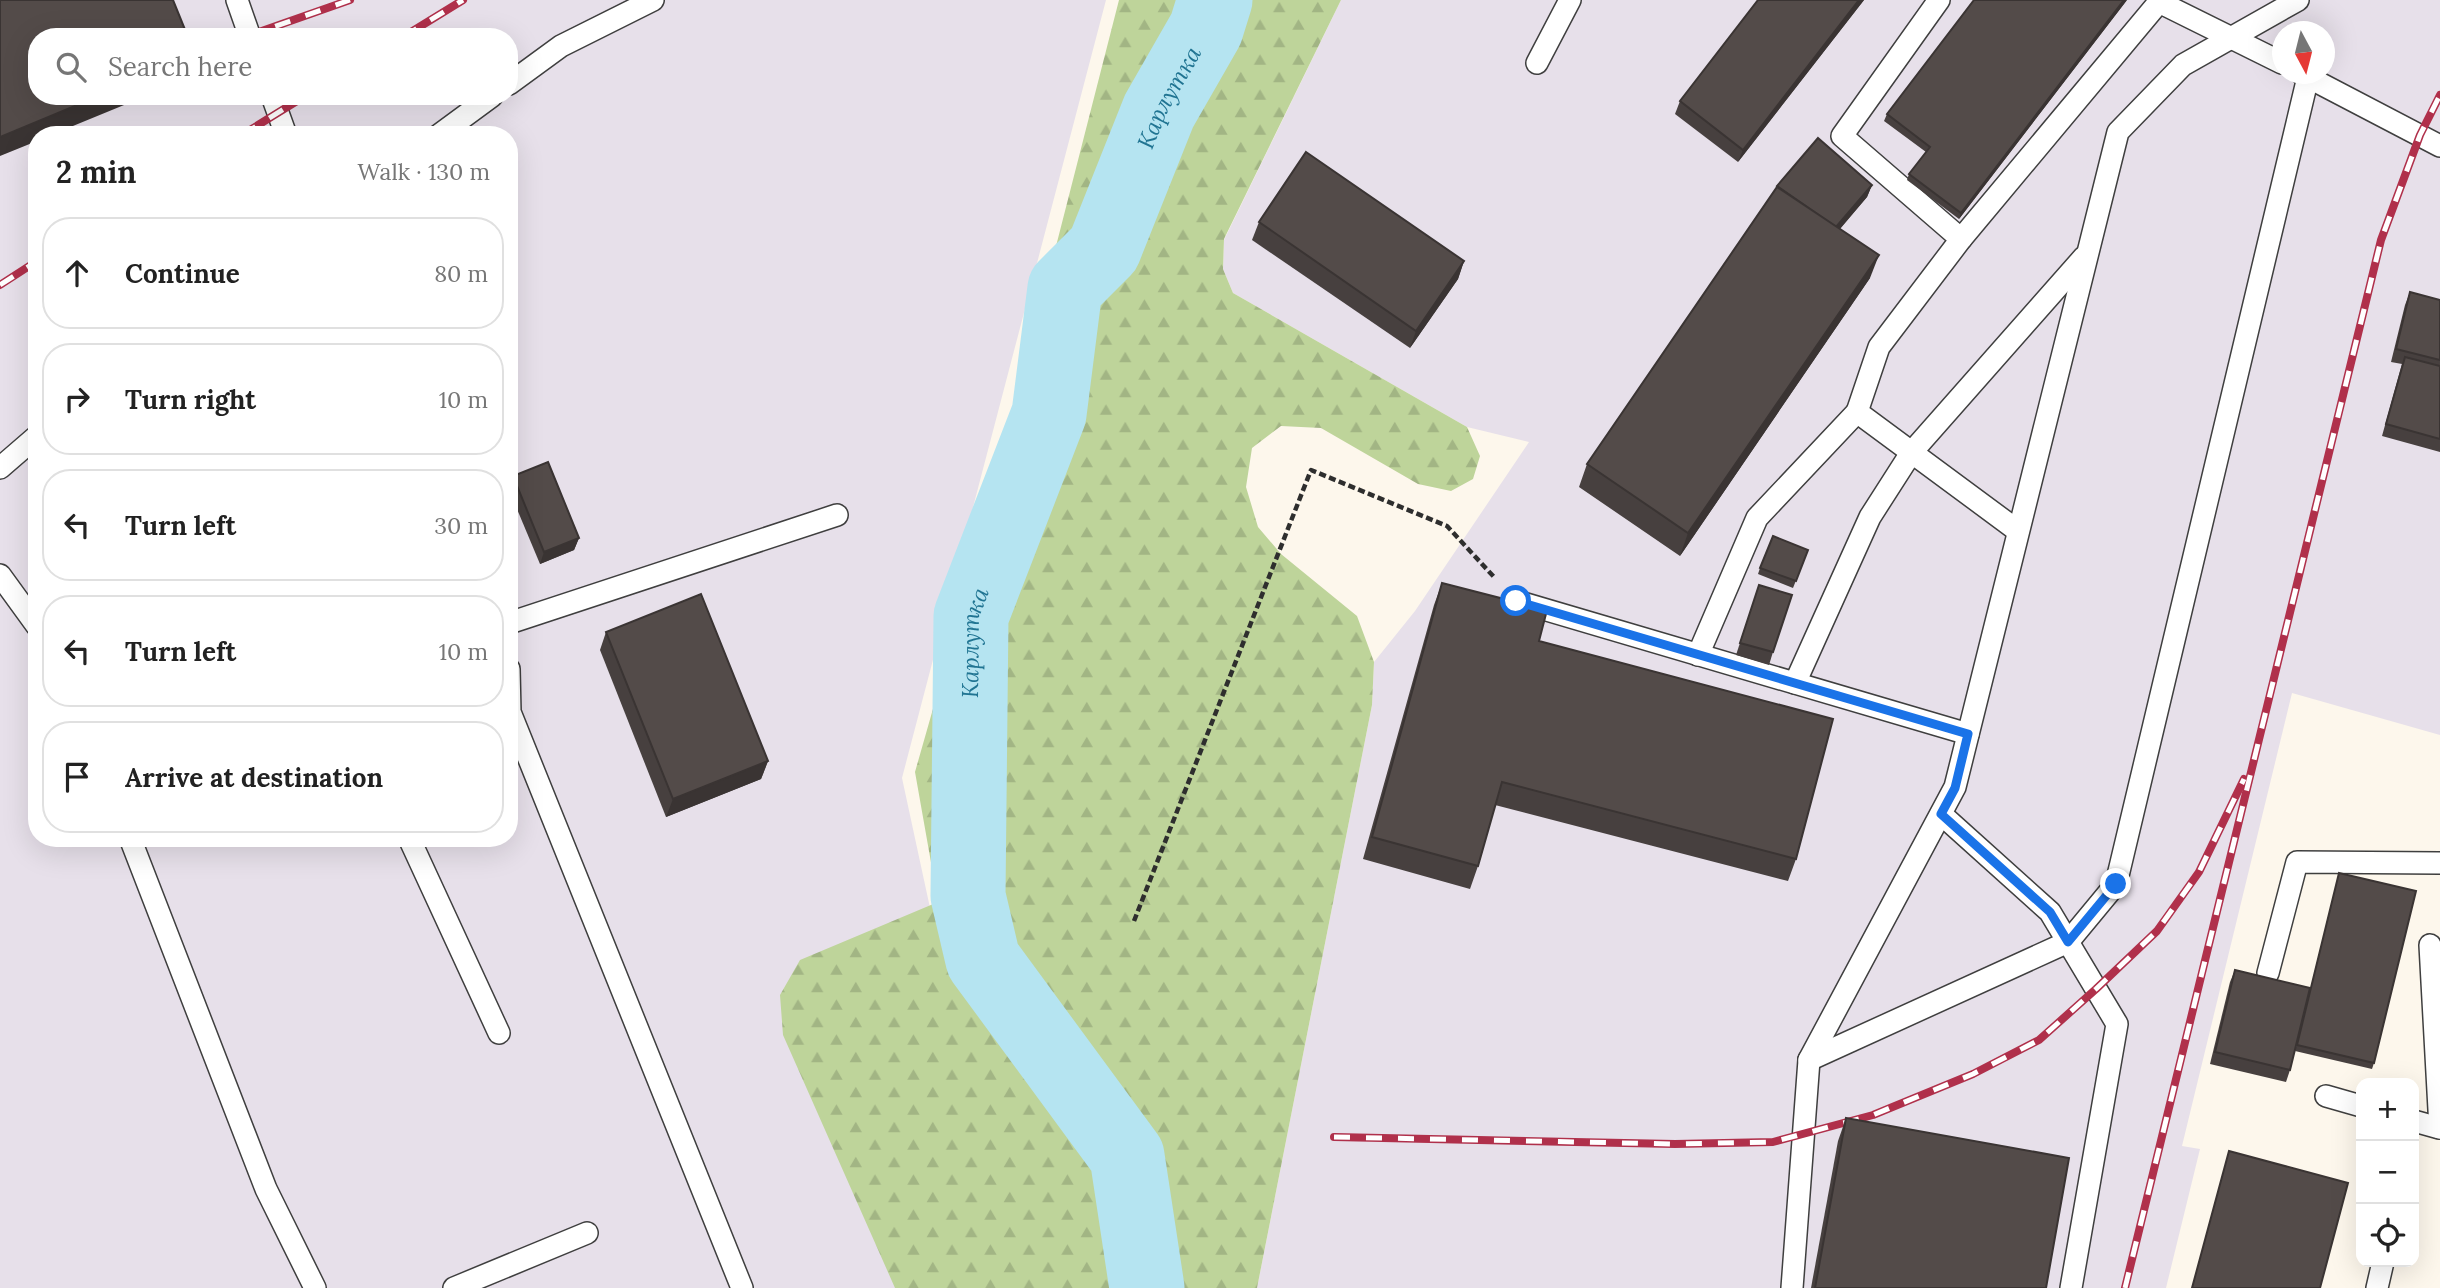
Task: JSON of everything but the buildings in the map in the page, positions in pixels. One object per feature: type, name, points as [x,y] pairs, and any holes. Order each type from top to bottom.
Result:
[{"type":"lane","points":[[237,0],[247,28]]},
{"type":"lane","points":[[518,77],[561,46],[653,0]]},
{"type":"lane","points":[[1537,63],[1570,0]]},
{"type":"lane","points":[[1939,0],[1842,136],[1961,239]]},
{"type":"lane","points":[[1792,1288],[1810,1060],[1955,788],[2118,132],[2183,65],[2298,0]]},
{"type":"lane","points":[[1698,654],[1757,518],[1857,412],[1879,347],[1961,239],[2159,2],[2272,58]]},
{"type":"lane","points":[[1810,1060],[2068,942],[2116,884],[2303,84]]},
{"type":"lane","points":[[2322,84],[2440,146]]},
{"type":"lane","points":[[275,105],[283,126]]},
{"type":"lane","points":[[451,126],[480,105]]},
{"type":"lane","points":[[1795,683],[1870,517],[1911,453],[2088,253]]},
{"type":"lane","points":[[1857,412],[2018,531]]},
{"type":"lane","points":[[0,468],[28,444]]},
{"type":"lane","points":[[518,620],[837,514]]},
{"type":"lane","points":[[0,575],[28,614]]},
{"type":"lane","points":[[1516,601],[1968,734]]},
{"type":"lane","points":[[518,732],[742,1288]]},
{"type":"lane","points":[[1941,814],[2050,912],[2117,1024],[2071,1288]]},
{"type":"lane","points":[[133,847],[266,1189],[315,1288]]},
{"type":"lane","points":[[413,847],[499,1033]]},
{"type":"lane","points":[[2268,973],[2297,862],[2440,863]]},
{"type":"lane","points":[[2419,1122],[2440,1128],[2430,945]]},
{"type":"lane","points":[[2326,1096],[2356,1105]]},
{"type":"lane","points":[[454,1288],[587,1233]]},
{"type":"lane","points":[[2377,1288],[2382,1267]]},
{"type":"path","points":[[1133,921],[1311,470],[1447,526],[1516,601]]},
{"type":"shaded area","points":[[0,0],[1106,0],[902,778],[1012,1288],[0,1288]]},
{"type":"shaded area","points":[[1341,0],[2440,0],[2440,735],[2292,693],[2182,1146],[2200,1149],[2166,1288],[1257,1288],[1372,705],[1374,662],[1415,611],[1529,442],[1467,427],[1233,293],[1223,269],[1224,240]]},
{"type":"green space","points":[[1119,0],[1341,0],[1224,239],[1223,269],[1233,293],[1467,427],[1480,456],[1473,479],[1451,491],[1418,484],[1321,428],[1281,426],[1252,448],[1246,487],[1258,527],[1281,554],[1357,616],[1374,662],[1372,705],[1257,1288],[895,1288],[783,1035],[780,995],[800,960],[938,902],[915,772],[978,551]]},
{"type":"waterway","name":"Карлутка","points":[[1147,1288],[1127,1156],[983,960],[968,896],[971,616],[1049,414],[1065,288],[1104,249],[1159,111],[1206,29],[1215,0]]},
{"type":"railway","points":[[271,28],[350,0]]},
{"type":"railway","points":[[418,28],[463,0]]},
{"type":"railway","points":[[2125,1288],[2381,240],[2420,135],[2440,95]]},
{"type":"railway","points":[[257,126],[290,105]]},
{"type":"railway","points":[[0,285],[28,267]]},
{"type":"railway","points":[[1334,1137],[1675,1144],[1773,1142],[1873,1115],[1973,1074],[2039,1040],[2096,989],[2157,931],[2199,872],[2244,779]]},
{"type":"route","points":[[1516,601],[1968,734],[1955,788],[1941,814],[2050,912],[2068,942],[2116,884]]}]
